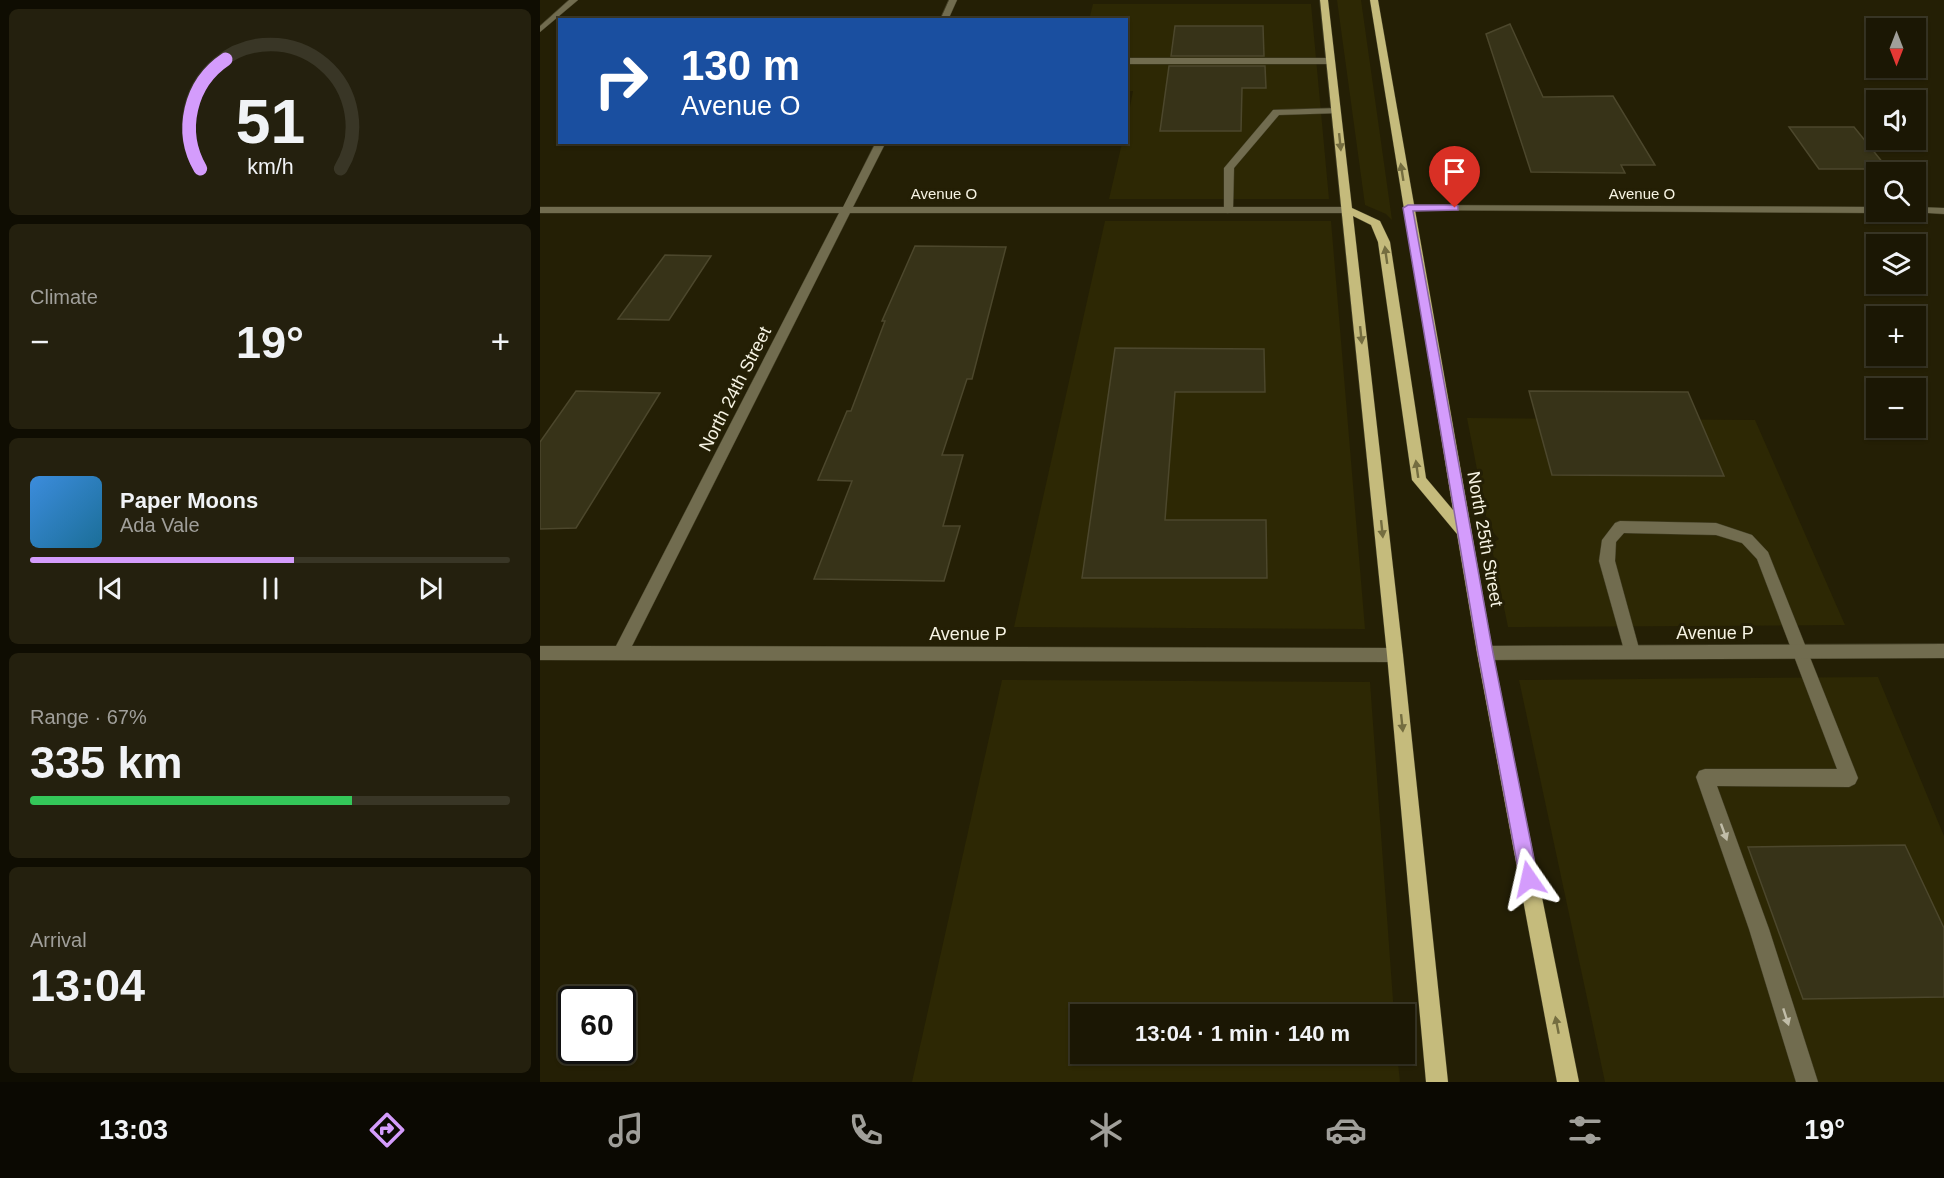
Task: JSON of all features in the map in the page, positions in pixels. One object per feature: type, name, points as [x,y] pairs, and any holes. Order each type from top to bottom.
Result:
[{"type":"main road","points":[[1324,0],[1395,656],[1437,1082]]},
{"type":"main road","name":"North 25th Street","points":[[1374,0],[1485,653],[1568,1082]]},
{"type":"main road","points":[[1348,210],[1376,223],[1384,242],[1419,480],[1464,532]]},
{"type":"street","points":[[540,30],[574,0]]},
{"type":"street","points":[[945,18],[953,0]]},
{"type":"street","points":[[1128,61],[1331,61]]},
{"type":"street","points":[[1228,210],[1229,168],[1276,112],[1337,111]]},
{"type":"street","name":"North 24th Street","points":[[621,652],[880,144]]},
{"type":"street","name":"Avenue O","points":[[1408,208],[1866,210]]},
{"type":"street","name":"Avenue O","points":[[540,210],[1348,210]]},
{"type":"street","points":[[1926,210],[1944,211]]},
{"type":"street","points":[[1632,652],[1607,561],[1609,540],[1620,527],[1716,529],[1747,539],[1763,556],[1849,778],[1704,777],[1759,929],[1807,1082]]},
{"type":"street","name":"Avenue P","points":[[1485,653],[1944,651]]},
{"type":"street","name":"Avenue P","points":[[540,653],[1395,656]]},
{"type":"shaded area","points":[[1337,0],[1361,0],[1392,220],[1386,214],[1365,205]]},
{"type":"shaded area","points":[[1093,4],[1311,4],[1329,199],[1109,199],[1122,144],[1128,144],[1128,117],[1133,91],[1128,91],[1128,18],[1090,18]]},
{"type":"shaded area","points":[[1105,221],[1331,221],[1365,629],[1014,627]]},
{"type":"shaded area","points":[[1467,418],[1755,420],[1845,625],[1508,627],[1491,544],[1499,539],[1488,526]]},
{"type":"shaded area","points":[[1878,677],[1944,836],[1944,1082],[1605,1082],[1519,680]]},
{"type":"shaded area","points":[[1002,680],[1370,682],[1393,1004],[1070,1004],[1070,1064],[1398,1064],[1400,1082],[912,1082]]},
{"type":"building","points":[[1510,24],[1543,97],[1613,96],[1655,165],[1621,165],[1625,173],[1531,172],[1486,34]]},
{"type":"building","points":[[1175,26],[1263,26],[1264,56],[1171,56]]},
{"type":"building","points":[[1169,66],[1265,66],[1266,88],[1242,88],[1241,131],[1160,131]]},
{"type":"building","points":[[1789,127],[1854,127],[1866,142],[1866,150],[1873,150],[1882,162],[1866,162],[1866,169],[1819,169]]},
{"type":"building","points":[[915,246],[1006,247],[972,379],[967,379],[942,455],[963,455],[943,526],[960,526],[944,581],[814,579],[852,481],[818,480],[847,411],[851,411],[885,321],[882,321]]},
{"type":"building","points":[[665,255],[711,256],[669,320],[618,319]]},
{"type":"building","points":[[1115,348],[1264,349],[1265,392],[1175,392],[1165,520],[1266,520],[1267,578],[1082,578]]},
{"type":"building","points":[[576,391],[660,393],[576,528],[540,529],[540,442]]},
{"type":"building","points":[[1529,391],[1688,392],[1724,476],[1552,475]]},
{"type":"building","points":[[1905,845],[1944,928],[1944,997],[1803,999],[1748,847]]},
{"type":"route","points":[[1455,208],[1408,208],[1485,653],[1529,879]]}]
